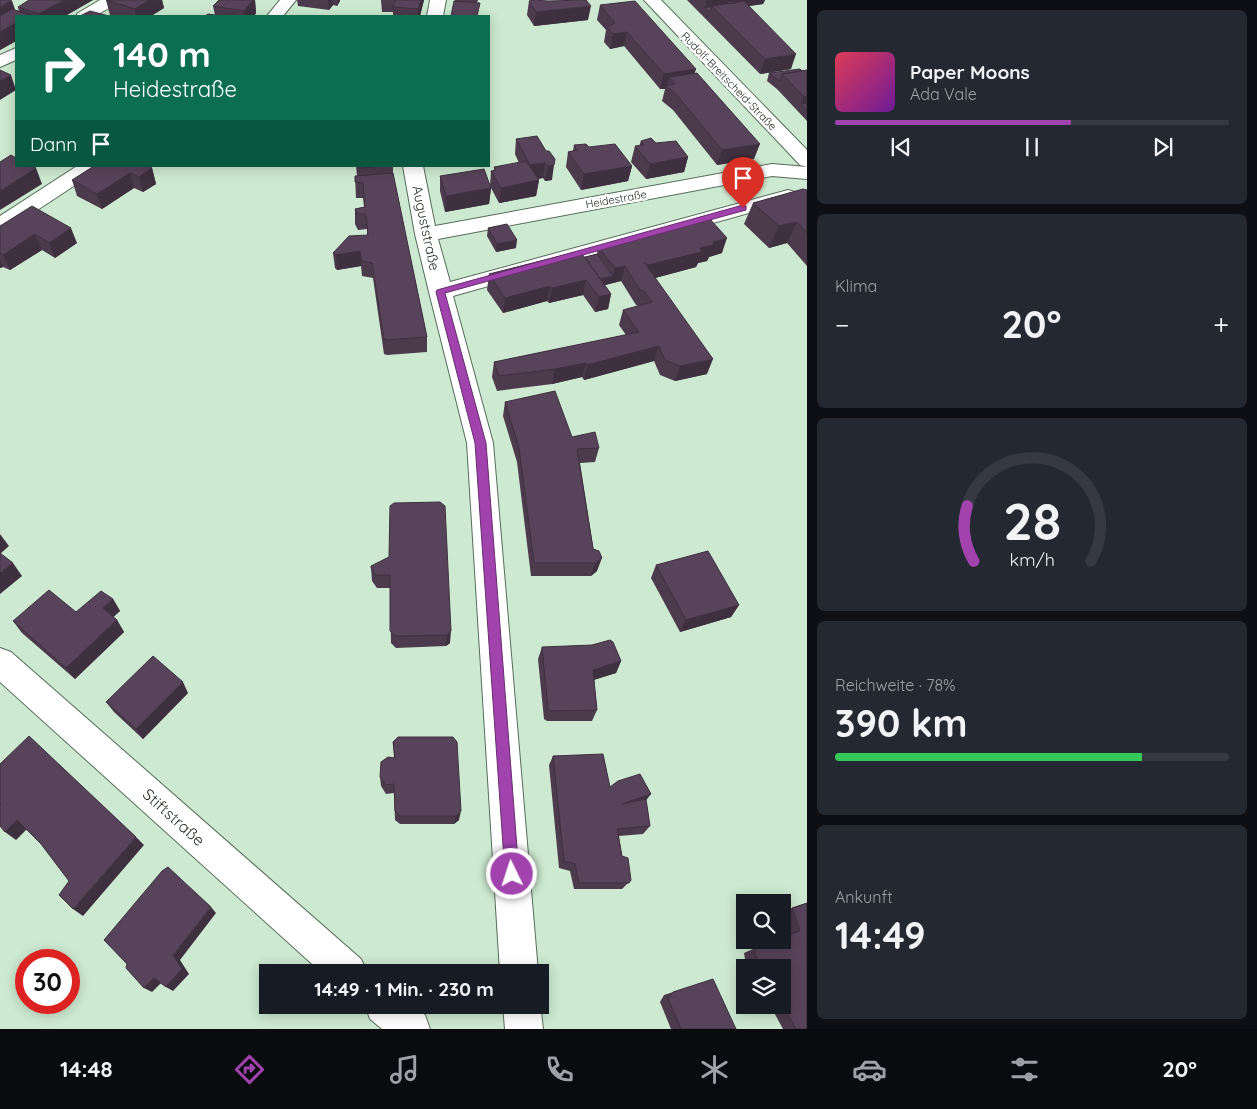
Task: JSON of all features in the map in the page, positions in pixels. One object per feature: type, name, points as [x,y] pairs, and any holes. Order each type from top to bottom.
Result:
[{"type":"street","points":[[86,15],[112,0]]},
{"type":"street","points":[[276,15],[288,0]]},
{"type":"street","points":[[435,15],[438,0]]},
{"type":"street","name":"Rudolf-Breitscheid-Straße","points":[[652,0],[807,161]]},
{"type":"street","points":[[0,62],[15,54]]},
{"type":"street","points":[[0,225],[89,167]]},
{"type":"street","name":"Auguststraße","points":[[413,167],[426,234],[440,292],[480,443],[518,964]]},
{"type":"street","name":"Heidestraße","points":[[426,234],[772,170],[807,172]]},
{"type":"street","points":[[440,292],[800,192],[807,185]]},
{"type":"street","name":"Stiftstraße","points":[[0,662],[339,964]]},
{"type":"street","points":[[394,1014],[411,1029]]},
{"type":"street","points":[[523,1014],[524,1029]]},
{"type":"building","points":[[0,0],[8,0],[12,1],[0,7]]},
{"type":"building","points":[[29,0],[64,0],[39,14],[18,7]]},
{"type":"building","points":[[106,0],[150,0],[135,9]]},
{"type":"building","points":[[219,0],[253,0],[244,11],[213,6]]},
{"type":"building","points":[[395,0],[421,0],[418,9],[393,7]]},
{"type":"building","points":[[586,0],[591,6],[536,12],[529,1]]},
{"type":"building","points":[[454,1],[480,3],[477,15],[451,15]]},
{"type":"building","points":[[635,1],[696,69],[664,74],[627,32],[613,34],[607,27],[615,23],[600,5]]},
{"type":"building","points":[[734,1],[736,3],[729,4],[727,2]]},
{"type":"building","points":[[744,1],[796,54],[765,59],[712,6]]},
{"type":"building","points":[[712,6],[710,13],[705,8]]},
{"type":"building","points":[[12,9],[30,15],[15,15],[15,24],[0,32],[0,16]]},
{"type":"building","points":[[90,11],[105,15],[82,15]]},
{"type":"building","points":[[800,69],[802,71],[782,74],[780,81],[769,73]]},
{"type":"building","points":[[0,70],[11,75],[0,81]]},
{"type":"building","points":[[807,70],[807,96],[804,97],[782,74]]},
{"type":"building","points":[[697,73],[760,144],[722,150],[677,95],[666,86],[675,84],[669,77]]},
{"type":"building","points":[[807,103],[807,110],[801,104]]},
{"type":"building","points":[[537,136],[546,151],[549,151],[555,159],[554,165],[548,166],[545,163],[530,165],[516,139]]},
{"type":"building","points":[[651,138],[656,143],[676,141],[688,157],[650,164],[635,146],[644,145],[641,141]]},
{"type":"building","points":[[586,144],[589,147],[615,144],[632,166],[584,174],[568,152],[577,150],[574,145]]},
{"type":"building","points":[[11,155],[15,157],[15,167],[36,168],[0,191],[0,162]]},
{"type":"building","points":[[526,161],[539,180],[501,188],[491,171],[496,170],[494,167]]},
{"type":"building","points":[[92,167],[152,168],[139,177],[130,173],[97,194],[72,180]]},
{"type":"building","points":[[484,169],[491,188],[446,196],[440,176]]},
{"type":"building","points":[[393,173],[427,337],[384,339],[372,263],[362,261],[360,251],[336,255],[333,253],[349,236],[368,235],[366,214],[357,214],[355,209],[365,207],[363,183],[355,182],[355,176]]},
{"type":"building","points":[[803,189],[807,190],[807,233],[797,222],[779,226],[753,203]]},
{"type":"building","points":[[32,206],[71,228],[49,243],[35,234],[3,255],[0,253],[0,226]]},
{"type":"building","points":[[710,219],[727,238],[713,242],[713,245],[700,248],[702,252],[648,265],[644,262],[713,359],[680,366],[665,360],[659,346],[587,365],[586,363],[499,376],[494,362],[639,332],[623,310],[652,302],[644,291],[640,290],[625,266],[615,268],[598,247]]},
{"type":"building","points":[[507,224],[517,240],[497,244],[488,228]]},
{"type":"building","points":[[580,251],[611,294],[599,297],[586,280],[552,288],[550,286],[505,298],[489,274]]},
{"type":"building","points":[[597,254],[613,276],[600,279],[585,257]]},
{"type":"building","points":[[555,391],[572,437],[595,432],[599,448],[577,449],[593,549],[599,551],[602,558],[595,563],[534,563],[519,448],[505,402]]},
{"type":"building","points":[[440,502],[445,506],[451,631],[447,635],[396,636],[390,631],[390,575],[376,575],[371,568],[371,566],[389,557],[390,506],[394,503]]},
{"type":"building","points":[[708,551],[739,605],[686,620],[656,565]]},
{"type":"building","points":[[0,553],[13,563],[0,573]]},
{"type":"building","points":[[49,590],[76,612],[101,591],[113,599],[103,608],[117,620],[66,668],[13,621]]},
{"type":"building","points":[[610,640],[613,642],[621,661],[593,670],[597,710],[550,711],[548,709],[542,647],[592,645]]},
{"type":"building","points":[[153,656],[183,682],[136,729],[106,702]]},
{"type":"building","points":[[29,736],[136,837],[73,909],[59,895],[69,881],[41,844],[17,820],[5,832],[0,826],[0,764]]},
{"type":"building","points":[[398,737],[453,737],[457,742],[461,811],[456,816],[400,816],[395,811],[394,784],[386,785],[380,777],[381,762],[388,757],[395,758],[393,742]]},
{"type":"building","points":[[603,754],[610,787],[618,781],[640,774],[651,794],[622,804],[646,799],[650,826],[617,829],[622,856],[628,858],[631,880],[629,883],[579,883],[575,864],[564,861],[553,756]]},
{"type":"building","points":[[168,867],[211,907],[173,955],[182,969],[166,987],[154,978],[144,988],[126,968],[127,964],[104,940],[162,871]]},
{"type":"building","points":[[807,903],[807,1029],[796,1029],[788,1014],[791,1014],[791,959],[758,959],[755,954],[755,949],[791,949],[791,934],[800,931],[792,908]]},
{"type":"building","points":[[713,979],[736,1029],[681,1029],[668,998],[673,992]]},
{"type":"route","points":[[512,874],[480,443],[440,292],[743,208]]}]
